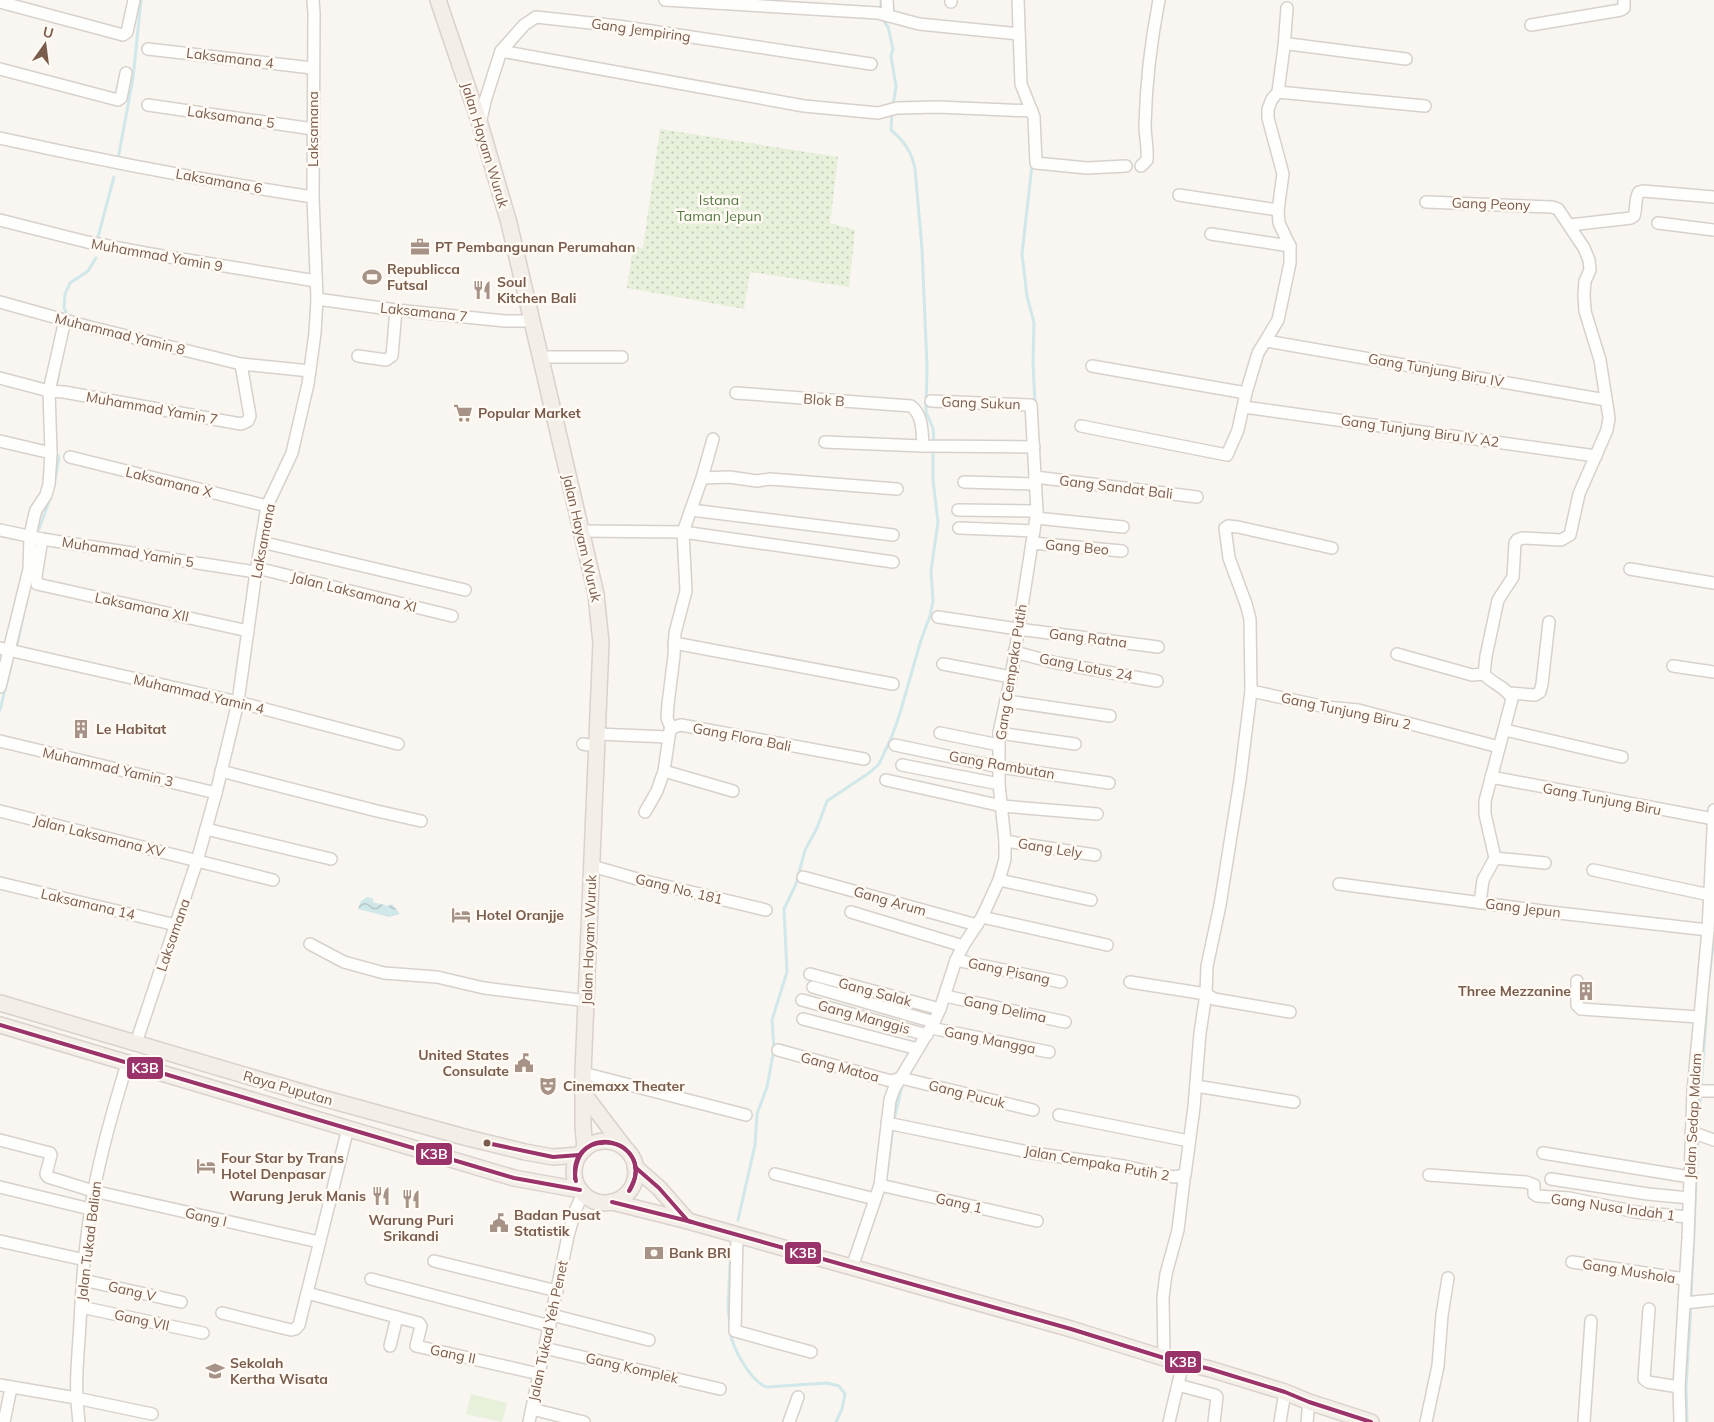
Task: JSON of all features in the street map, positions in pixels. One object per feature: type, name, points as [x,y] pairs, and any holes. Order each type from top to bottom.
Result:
[{"type":"main road","name":"Jalan Hayam Wuruk","points":[[438,0],[480,124],[509,223],[596,594],[601,642],[592,741],[592,866],[583,1072],[582,1152]]},
{"type":"main road","name":"Raya Puputan","points":[[0,1003],[315,1096],[468,1138],[554,1157],[582,1152]]},
{"type":"main road","points":[[37,1036],[43,1016]]},
{"type":"main road","name":"Raya Puputan","points":[[0,1025],[514,1178],[584,1193]]},
{"type":"main road","points":[[583,1092],[630,1154],[635,1167],[636,1176],[628,1193],[621,1199],[612,1202]]},
{"type":"main road","points":[[625,1148],[618,1144],[601,1142],[582,1152],[574,1169],[575,1176],[584,1193],[598,1202],[612,1202],[688,1221],[1071,1329],[1164,1358],[1210,1369],[1285,1392],[1309,1402],[1371,1422]]},
{"type":"main road","points":[[635,1167],[659,1188],[688,1221]]},
{"type":"street","points":[[0,2],[123,35],[127,32],[134,0]]},
{"type":"street","name":"Laksamana","points":[[136,1043],[198,861],[216,793],[238,702],[256,570],[267,506],[292,453],[301,419],[310,371],[317,299],[313,197],[314,129],[312,68],[314,13],[312,0]]},
{"type":"street","points":[[665,0],[884,14],[920,24],[1019,34]]},
{"type":"street","points":[[884,14],[887,0]]},
{"type":"street","points":[[1018,0],[1021,84],[1034,117],[1036,163],[1087,168],[1126,166]]},
{"type":"street","points":[[1141,166],[1147,160],[1145,125],[1149,63],[1159,0]]},
{"type":"street","points":[[1531,25],[1621,10],[1624,8],[1624,0]]},
{"type":"street","points":[[1081,426],[1227,455],[1238,430],[1246,393],[1258,353],[1274,329],[1281,308],[1290,263],[1290,246],[1279,223],[1278,210],[1283,174],[1268,118],[1268,108],[1278,92],[1287,8]]},
{"type":"street","name":"Gang Jempiring","points":[[480,124],[485,101],[501,51],[524,25],[536,17],[618,26],[871,64]]},
{"type":"street","points":[[1284,46],[1289,44],[1406,59]]},
{"type":"street","name":"Laksamana 4","points":[[148,48],[312,68]]},
{"type":"street","points":[[501,51],[804,106],[878,113],[893,108],[938,107],[1032,111]]},
{"type":"street","points":[[0,69],[118,100],[121,98],[126,73]]},
{"type":"street","points":[[1278,92],[1425,106]]},
{"type":"street","name":"Laksamana 5","points":[[148,105],[314,129]]},
{"type":"street","name":"Laksamana 6","points":[[0,138],[104,161],[231,185],[313,197]]},
{"type":"street","points":[[1548,622],[1540,692],[1535,695],[1509,693],[1488,679],[1484,674],[1486,656],[1498,600],[1513,577],[1515,543],[1523,538],[1564,540],[1570,536],[1579,494],[1607,430],[1609,418],[1600,360],[1585,311],[1584,295],[1586,280],[1590,270],[1589,260],[1570,225],[1631,218],[1636,212],[1638,192],[1643,191],[1714,197]]},
{"type":"street","points":[[1178,195],[1278,210]]},
{"type":"street","name":"Gang Peony","points":[[1426,202],[1556,207],[1570,225]]},
{"type":"street","name":"Muhammad Yamin 9","points":[[0,220],[87,242],[316,282]]},
{"type":"street","points":[[1658,223],[1714,230]]},
{"type":"street","points":[[1211,234],[1290,246]]},
{"type":"street","name":"Laksamana 7","points":[[317,299],[396,310],[511,322],[532,321]]},
{"type":"street","name":"Muhammad Yamin 8","points":[[0,302],[241,364],[310,371]]},
{"type":"street","points":[[358,356],[386,360],[392,356],[396,310]]},
{"type":"street","points":[[0,686],[5,649],[29,569],[30,536],[36,510],[46,495],[49,484],[51,454],[49,391],[65,320]]},
{"type":"street","name":"Gang Tunjung Biru IV","points":[[1266,341],[1606,400]]},
{"type":"street","points":[[541,357],[622,357]]},
{"type":"street","name":"Muhammad Yamin 7","points":[[0,378],[49,391],[64,392],[241,424],[248,421],[250,416],[241,364]]},
{"type":"street","points":[[1092,366],[1246,393]]},
{"type":"street","name":"Blok B","points":[[736,393],[911,406],[917,411],[930,446]]},
{"type":"street","name":"Gang Sukun","points":[[931,401],[1031,405]]},
{"type":"street","name":"Gang Cempaka Putih","points":[[852,1267],[880,1185],[890,1100],[931,1028],[945,996],[956,960],[979,921],[999,880],[1005,859],[999,784],[999,739],[1011,677],[1036,515],[1031,405]]},
{"type":"street","name":"Gang Tunjung Biru IV A2","points":[[1244,406],[1596,456]]},
{"type":"street","points":[[645,812],[657,791],[664,771],[669,733],[667,718],[674,642],[676,626],[686,591],[683,532],[702,478],[713,439]]},
{"type":"street","points":[[0,441],[51,454]]},
{"type":"street","points":[[825,442],[1034,447]]},
{"type":"street","name":"Laksamana X","points":[[70,457],[267,506]]},
{"type":"street","points":[[702,478],[729,477],[757,481],[770,479],[897,489]]},
{"type":"street","name":"Gang Sandat Bali","points":[[964,482],[1035,481],[1197,497]]},
{"type":"street","points":[[691,510],[893,535]]},
{"type":"street","points":[[958,510],[1036,515],[1123,527]]},
{"type":"street","name":"Jalan Cempaka Putih 2","points":[[887,1123],[1033,1153],[1124,1166],[1174,1177],[1186,1174],[1200,1033],[1206,994],[1207,966],[1220,905],[1240,780],[1250,690],[1250,620],[1246,604],[1228,558],[1225,528],[1232,526],[1332,548]]},
{"type":"street","name":"Gang Beo","points":[[960,528],[1122,551]]},
{"type":"street","name":"Muhammad Yamin 5","points":[[0,530],[42,539],[256,570]]},
{"type":"street","points":[[581,531],[683,532],[893,562]]},
{"type":"street","name":"Laksamana XII","points":[[42,539],[36,576],[37,584],[248,631]]},
{"type":"street","points":[[261,542],[465,590]]},
{"type":"street","points":[[1630,569],[1714,583]]},
{"type":"street","name":"Jalan Laksamana XI","points":[[256,570],[452,616]]},
{"type":"street","name":"Gang Ratna","points":[[938,616],[1018,629],[1158,647]]},
{"type":"street","points":[[674,642],[893,684]]},
{"type":"street","name":"Muhammad Yamin 4","points":[[5,649],[238,702],[398,744]]},
{"type":"street","name":"Gang Lotus 24","points":[[1014,652],[1057,663],[1157,680]]},
{"type":"street","points":[[1397,654],[1472,675],[1484,674]]},
{"type":"street","points":[[943,664],[1011,677]]},
{"type":"street","points":[[1674,666],[1714,672]]},
{"type":"street","name":"Gang Tunjung Biru 2","points":[[1250,690],[1326,707],[1358,710],[1499,747]]},
{"type":"street","points":[[1480,903],[1483,880],[1495,858],[1485,814],[1485,801],[1512,699],[1509,693]]},
{"type":"street","points":[[1006,701],[1110,716]]},
{"type":"street","name":"Gang Flora Bali","points":[[592,741],[669,733],[681,725],[864,759]]},
{"type":"street","points":[[1505,730],[1622,757]]},
{"type":"street","points":[[940,733],[1075,744]]},
{"type":"street","name":"Muhammad Yamin 3","points":[[0,741],[216,793]]},
{"type":"street","name":"Gang Rambutan","points":[[896,745],[999,767],[1109,783]]},
{"type":"street","points":[[902,765],[999,784]]},
{"type":"street","points":[[221,771],[421,821]]},
{"type":"street","points":[[664,771],[733,791]]},
{"type":"street","name":"Gang Tunjung Biru","points":[[1491,777],[1714,819]]},
{"type":"street","points":[[886,780],[1002,806],[1096,814]]},
{"type":"street","name":"Jalan Sedap Malam","points":[[1680,1422],[1679,1387],[1690,1303],[1685,1279],[1690,1177],[1701,1136],[1702,1091],[1698,1017],[1708,978],[1714,810]]},
{"type":"street","name":"Jalan Laksamana XV","points":[[0,812],[273,880]]},
{"type":"street","points":[[206,829],[331,859]]},
{"type":"street","name":"Gang Lely","points":[[1005,841],[1095,855]]},
{"type":"street","points":[[1495,858],[1545,863]]},
{"type":"street","name":"Gang No. 181","points":[[592,866],[641,880],[766,910]]},
{"type":"street","points":[[1593,870],[1712,902]]},
{"type":"street","name":"Gang Arum","points":[[803,877],[979,921],[1107,946]]},
{"type":"street","points":[[999,880],[1091,900]]},
{"type":"street","name":"Laksamana 14","points":[[0,883],[176,925]]},
{"type":"street","name":"Gang Jepun","points":[[1339,884],[1710,937]]},
{"type":"street","points":[[851,912],[963,946]]},
{"type":"street","points":[[310,944],[344,962],[384,972],[437,977],[484,988],[587,1001]]},
{"type":"street","name":"Gang Pisang","points":[[956,960],[1061,982]]},
{"type":"street","name":"Gang Salak","points":[[810,974],[940,1009]]},
{"type":"street","points":[[1577,981],[1577,1005],[1581,1009],[1698,1017]]},
{"type":"street","points":[[1130,982],[1206,994],[1214,1000],[1290,1012]]},
{"type":"street","points":[[813,987],[931,1028]]},
{"type":"street","name":"Gang Delima","points":[[945,996],[1066,1022]]},
{"type":"street","name":"Gang Manggis","points":[[802,1000],[931,1028]]},
{"type":"street","points":[[803,1019],[918,1049]]},
{"type":"street","name":"Gang Mangga","points":[[931,1028],[1049,1052]]},
{"type":"street","name":"Gang Matoa","points":[[778,1050],[891,1081],[901,1078]]},
{"type":"street","name":"Jalan Tukad Balian","points":[[79,1422],[75,1374],[82,1280],[86,1260],[90,1209],[111,1114],[127,1064]]},
{"type":"street","points":[[583,1072],[746,1115]]},
{"type":"street","name":"Gang Pucuk","points":[[901,1078],[1033,1110]]},
{"type":"street","points":[[1196,1086],[1294,1102]]},
{"type":"street","points":[[1059,1115],[1190,1141]]},
{"type":"street","points":[[222,1313],[291,1330],[299,1325],[348,1128]]},
{"type":"street","points":[[0,1140],[47,1151],[52,1155],[46,1174],[48,1177],[93,1192]]},
{"type":"street","points":[[1543,1153],[1690,1177]]},
{"type":"street","points":[[775,1174],[875,1200]]},
{"type":"street","name":"Gang Nusa Indah 1","points":[[1428,1175],[1526,1182],[1534,1185],[1534,1194],[1537,1196],[1569,1198],[1636,1212],[1688,1217]]},
{"type":"street","points":[[1164,1358],[1163,1297],[1166,1274],[1178,1230],[1183,1176]]},
{"type":"street","points":[[1551,1179],[1648,1194],[1689,1198]]},
{"type":"street","name":"Gang 1","points":[[880,1185],[1037,1221]]},
{"type":"street","points":[[0,1187],[90,1209]]},
{"type":"street","name":"Gang I","points":[[93,1192],[319,1242]]},
{"type":"street","name":"Jalan Tukad Yeh Penet","points":[[529,1422],[568,1236],[575,1211],[584,1193]]},
{"type":"street","points":[[737,1235],[735,1331],[811,1352]]},
{"type":"street","points":[[0,1241],[86,1260]]},
{"type":"street","points":[[434,1261],[557,1292]]},
{"type":"street","name":"Gang Mushola","points":[[1572,1262],[1685,1279]]},
{"type":"street","points":[[1426,1422],[1438,1366],[1442,1315],[1448,1278]]},
{"type":"street","points":[[371,1279],[649,1340]]},
{"type":"street","name":"Gang V","points":[[82,1280],[180,1302]]},
{"type":"street","name":"Gang II","points":[[307,1293],[420,1324],[416,1346],[539,1374]]},
{"type":"street","points":[[1690,1303],[1714,1300]]},
{"type":"street","name":"Gang VII","points":[[81,1307],[203,1333]]},
{"type":"street","points":[[1650,1308],[1644,1379],[1648,1382],[1679,1387]]},
{"type":"street","points":[[390,1346],[397,1317]]},
{"type":"street","points":[[1584,1422],[1591,1321]]},
{"type":"street","name":"Gang Komplek","points":[[544,1348],[720,1389]]},
{"type":"street","points":[[1170,1422],[1183,1363]]},
{"type":"street","points":[[1178,1384],[1215,1394],[1217,1398],[1214,1422]]},
{"type":"street","points":[[4,1422],[6,1387],[76,1398],[152,1414]]},
{"type":"street","points":[[1280,1422],[1285,1392]]},
{"type":"street","points":[[789,1422],[798,1396]]},
{"type":"street","points":[[1307,1422],[1309,1402]]},
{"type":"street","points":[[532,1409],[584,1422]]},
{"type":"green space","name":"Istana Taman Jepun","points":[[660,129],[838,157],[830,223],[855,230],[849,287],[750,272],[744,309],[627,288],[633,247],[643,248]]},
{"type":"green space","points":[[471,1394],[507,1403],[502,1422],[466,1414]]},
{"type":"water","points":[[367,897],[373,898],[373,902],[388,906],[392,904],[400,914],[390,917],[358,909],[361,901]]},
{"type":"waterway","points":[[118,159],[133,78],[141,0]]},
{"type":"waterway","points":[[881,0],[881,12]]},
{"type":"waterway","points":[[882,18],[888,27],[893,49],[891,56],[896,86],[893,106]]},
{"type":"waterway","points":[[892,112],[891,130],[907,147],[915,169],[922,249],[927,366],[926,412],[933,428],[934,443]]},
{"type":"waterway","points":[[1032,165],[1022,254],[1027,296],[1034,323],[1035,404]]},
{"type":"waterway","points":[[98,237],[114,177]]},
{"type":"waterway","points":[[68,316],[64,308],[65,294],[70,283],[88,271],[96,258]]},
{"type":"waterway","points":[[56,387],[59,374]]},
{"type":"waterway","points":[[738,1220],[755,1145],[757,1114],[767,1087],[774,1049],[772,1020],[787,972],[784,909],[796,884],[805,850],[817,828],[827,801],[869,773],[879,764],[900,713],[921,640],[930,616],[933,601],[931,571],[938,522],[933,480],[933,449]]},
{"type":"waterway","points":[[54,485],[59,458],[55,450]]},
{"type":"waterway","points":[[39,529],[51,496]]},
{"type":"waterway","points":[[17,646],[23,616]]},
{"type":"waterway","points":[[0,710],[12,661]]},
{"type":"waterway","points":[[1709,977],[1714,938]]},
{"type":"waterway","points":[[1698,1131],[1707,1005]]},
{"type":"waterway","points":[[894,1120],[902,1086]]},
{"type":"waterway","points":[[887,1173],[893,1127]]},
{"type":"waterway","points":[[1691,1299],[1698,1138]]},
{"type":"waterway","points":[[730,1325],[728,1308],[731,1244]]},
{"type":"waterway","points":[[1687,1422],[1686,1387],[1691,1305]]},
{"type":"waterway","points":[[730,1332],[735,1347],[748,1371],[766,1387],[827,1383],[839,1386],[845,1394],[842,1409],[836,1422]]},
{"type":"transit line","name":"K3B","points":[[0,1025],[514,1178],[580,1190]]},
{"type":"transit line","name":"K3B","points":[[575,1179],[578,1160],[587,1148],[599,1142],[613,1143],[625,1149],[633,1159],[636,1173],[630,1190]]},
{"type":"transit line","name":"K3B","points":[[487,1143],[553,1157],[579,1155]]},
{"type":"transit line","name":"K3B","points":[[576,1181],[576,1164],[582,1152],[592,1145],[604,1143],[617,1145],[628,1151],[634,1162],[635,1177],[629,1191]]},
{"type":"transit line","name":"K3B","points":[[635,1167],[659,1188],[688,1221],[692,1222]]},
{"type":"transit line","name":"K3B","points":[[612,1202],[688,1221],[1071,1329],[1164,1358],[1210,1369],[1285,1392],[1309,1402],[1371,1422]]},
{"type":"place","name":"PT Pembangunan Perumahan","points":[[420,247]]},
{"type":"place","name":"Republicca Futsal","points":[[372,277]]},
{"type":"place","name":"Soul Kitchen Bali","points":[[482,290]]},
{"type":"place","name":"Popular Market","points":[[463,413]]},
{"type":"place","name":"Le Habitat","points":[[81,729]]},
{"type":"place","name":"Hotel Oranjje","points":[[461,915]]},
{"type":"place","name":"Three Mezzanine","points":[[1586,991]]},
{"type":"place","name":"United States Consulate","points":[[524,1063]]},
{"type":"place","name":"Cinemaxx Theater","points":[[548,1086]]},
{"type":"place","name":"Four Star by Trans Hotel Denpasar","points":[[206,1166]]},
{"type":"place","name":"Warung Jeruk Manis","points":[[381,1196]]},
{"type":"place","name":"Warung Puri Srikandi","points":[[411,1199]]},
{"type":"place","name":"Badan Pusat Statistik","points":[[499,1223]]},
{"type":"place","name":"Bank BRI","points":[[654,1253]]},
{"type":"place","name":"Sekolah Kertha Wisata","points":[[215,1371]]}]
